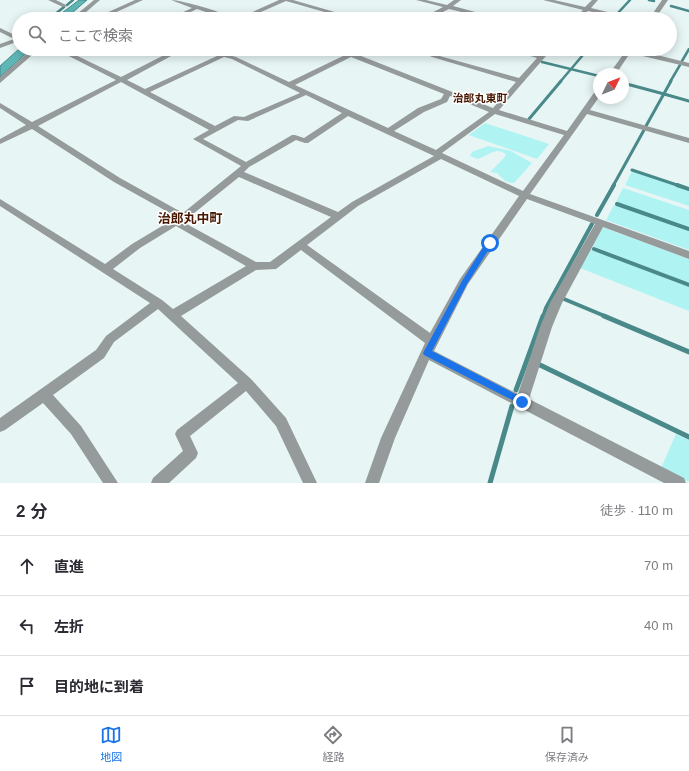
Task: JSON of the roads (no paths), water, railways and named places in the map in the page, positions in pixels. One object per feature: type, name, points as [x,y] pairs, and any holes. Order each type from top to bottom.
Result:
[{"type":"street","points":[[51,0],[65,6]]},
{"type":"street","points":[[82,12],[97,0]]},
{"type":"street","points":[[112,12],[140,0]]},
{"type":"street","points":[[174,0],[212,12]]},
{"type":"street","points":[[256,12],[284,0]]},
{"type":"street","points":[[287,0],[331,12]]},
{"type":"street","points":[[419,0],[469,12]]},
{"type":"street","points":[[438,12],[458,0]]},
{"type":"street","points":[[546,0],[600,12]]},
{"type":"street","points":[[583,12],[595,0]]},
{"type":"street","points":[[657,12],[665,0]]},
{"type":"street","points":[[187,12],[198,7]]},
{"type":"street","points":[[0,30],[12,36]]},
{"type":"street","points":[[0,46],[12,42]]},
{"type":"street","points":[[0,81],[28,56]]},
{"type":"street","points":[[72,56],[122,80],[214,129]]},
{"type":"street","points":[[0,142],[168,56]]},
{"type":"street","points":[[145,92],[222,56]]},
{"type":"street","points":[[226,56],[261,70],[305,93],[525,195],[689,255]]},
{"type":"street","points":[[289,85],[348,56]]},
{"type":"street","points":[[357,56],[494,111],[569,134]]},
{"type":"street","points":[[434,56],[521,81]]},
{"type":"street","points":[[173,315],[254,266],[272,266],[355,204],[438,155],[494,111],[541,57],[537,56]]},
{"type":"street","points":[[616,68],[623,56]]},
{"type":"street","points":[[652,56],[689,65]]},
{"type":"street","points":[[246,165],[197,139],[237,118],[245,119],[305,93]]},
{"type":"street","points":[[388,132],[421,110],[444,100],[448,93]]},
{"type":"street","points":[[372,483],[388,438],[430,347],[468,276],[593,100]]},
{"type":"street","points":[[0,105],[254,266]]},
{"type":"street","points":[[585,111],[689,141]]},
{"type":"street","points":[[106,270],[136,246],[180,220],[246,165],[295,137],[305,141],[348,113]]},
{"type":"street","points":[[238,173],[338,216]]},
{"type":"street","points":[[0,202],[158,303],[173,315],[247,383],[281,422],[310,483]]},
{"type":"street","points":[[522,402],[546,328],[556,303],[600,223]]},
{"type":"street","points":[[301,245],[430,347],[522,402],[679,483]]},
{"type":"street","points":[[0,426],[100,354],[110,339],[158,303]]},
{"type":"street","points":[[158,483],[191,453],[182,434],[247,383]]},
{"type":"street","points":[[44,395],[76,430],[111,483]]},
{"type":"waterway","points":[[67,5],[73,0]]},
{"type":"waterway","points":[[619,12],[630,0]]},
{"type":"waterway","points":[[649,0],[654,1]]},
{"type":"waterway","points":[[671,6],[689,11]]},
{"type":"waterway","points":[[58,12],[64,7]]},
{"type":"waterway","points":[[682,61],[689,49]]},
{"type":"waterway","points":[[571,69],[582,56]]},
{"type":"waterway","points":[[542,62],[571,69]]},
{"type":"waterway","points":[[670,82],[680,65]]},
{"type":"waterway","points":[[560,82],[571,69]]},
{"type":"waterway","points":[[571,69],[593,75]]},
{"type":"waterway","points":[[529,119],[561,81]]},
{"type":"waterway","points":[[664,94],[671,81]]},
{"type":"waterway","points":[[629,85],[664,94]]},
{"type":"waterway","points":[[646,126],[664,94]]},
{"type":"waterway","points":[[664,94],[689,101]]},
{"type":"waterway","points":[[613,186],[644,130]]},
{"type":"waterway","points":[[632,170],[689,189]]},
{"type":"waterway","points":[[597,215],[614,185]]},
{"type":"waterway","points":[[617,204],[689,229]]},
{"type":"waterway","points":[[543,317],[546,308],[592,224]]},
{"type":"waterway","points":[[594,249],[689,285]]},
{"type":"waterway","points":[[564,299],[607,317]]},
{"type":"waterway","points":[[516,390],[543,316]]},
{"type":"waterway","points":[[604,316],[689,352]]},
{"type":"waterway","points":[[540,365],[689,437]]},
{"type":"waterway","points":[[490,483],[512,406]]},
{"type":"district","name":"治郎丸東町","points":[[480,98]]},
{"type":"district","name":"治郎丸中町","points":[[190,218]]}]
